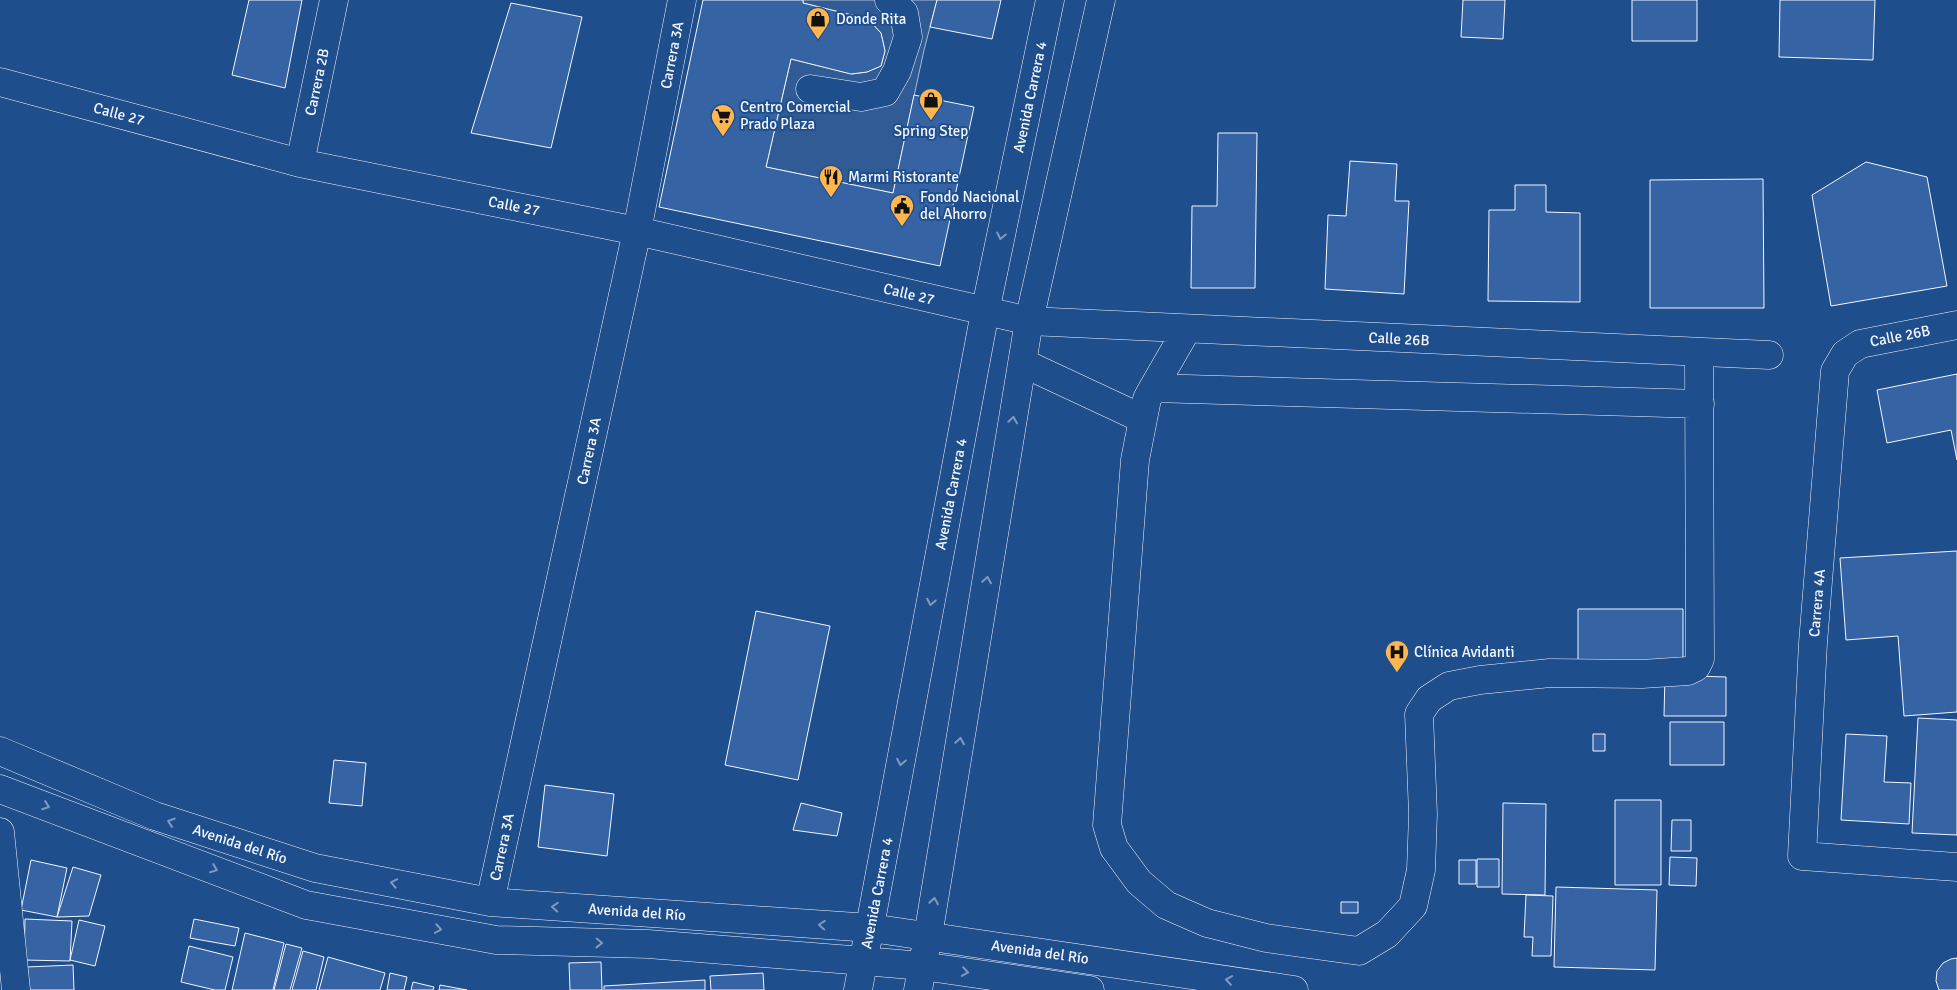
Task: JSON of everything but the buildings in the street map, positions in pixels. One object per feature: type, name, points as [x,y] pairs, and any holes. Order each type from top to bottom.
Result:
[{"type":"street","name":"Carrera 2B","points":[[300,163],[334,0]]},
{"type":"street","name":"Carrera 3A","points":[[490,902],[637,231],[682,0]]},
{"type":"street","points":[[810,89],[861,97],[885,92],[897,71],[908,37],[904,13],[889,0]]},
{"type":"street","name":"Avenida Carrera 4","points":[[858,990],[985,312],[1050,0]]},
{"type":"street","points":[[920,978],[1029,321],[1101,0]]},
{"type":"street","name":"Calle 27","points":[[0,82],[300,163],[637,231],[1029,321]]},
{"type":"street","name":"Calle 26B","points":[[1029,321],[1769,355]]},
{"type":"street","name":"Calle 26B","points":[[1845,354],[1860,344],[1957,325]]},
{"type":"street","points":[[1187,329],[1147,399],[1135,460],[1106,825],[1114,848],[1139,882],[1166,904],[1207,923],[1266,938],[1359,951],[1387,934],[1413,906],[1421,870],[1423,814],[1419,714],[1429,699],[1449,686],[1480,680],[1550,673],[1642,674],[1688,671],[1696,667],[1701,652],[1699,353]]},
{"type":"street","name":"Carrera 4A","points":[[1845,354],[1835,371],[1834,380],[1814,643],[1802,856],[1957,868]]},
{"type":"street","points":[[1023,362],[1143,419]]},
{"type":"street","points":[[1153,388],[1700,404]]},
{"type":"street","name":"Avenida del Río","points":[[0,751],[155,816],[315,868],[490,902],[870,928],[1294,990]]},
{"type":"street","name":"Avenida del Río","points":[[0,789],[306,905],[496,940],[648,944],[864,961],[920,978],[1090,990]]},
{"type":"street","points":[[0,832],[16,990]]},
{"type":"shaded area","points":[[803,0],[937,0],[924,50],[893,193],[766,167],[791,59],[852,74],[867,72],[881,66],[885,51],[881,33],[868,19],[803,3]]},
{"type":"place","name":"Donde Rita","points":[[818,40]]},
{"type":"place","name":"Spring Step","points":[[931,121]]},
{"type":"place","name":"Centro Comercial Prado Plaza","points":[[723,137]]},
{"type":"place","name":"Marmi Ristorante","points":[[831,198]]},
{"type":"place","name":"Fondo Nacional del Ahorro","points":[[902,227]]},
{"type":"place","name":"Clínica Avidanti","points":[[1397,673]]}]
